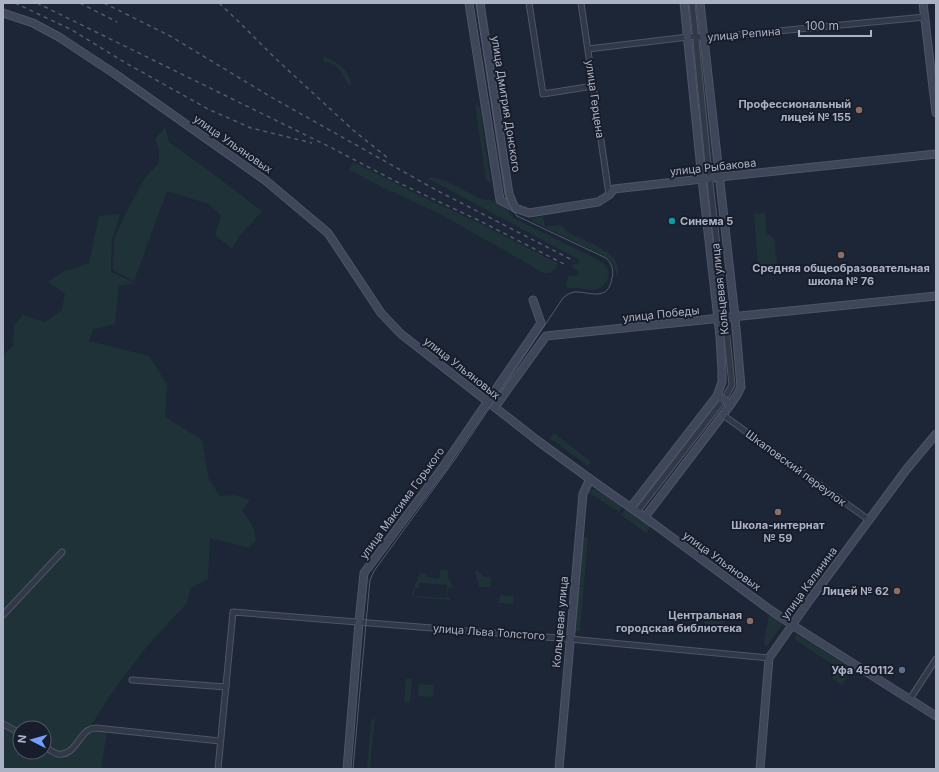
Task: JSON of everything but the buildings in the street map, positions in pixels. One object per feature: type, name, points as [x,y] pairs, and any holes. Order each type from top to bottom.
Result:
[{"type":"street","name":"улица Дмитрия Донского","points":[[469,3],[500,200]]},
{"type":"street","name":"улица Дмитрия Донского","points":[[480,3],[509,194],[515,208]]},
{"type":"street","points":[[529,3],[543,94],[593,86]]},
{"type":"street","name":"улица Герцена","points":[[581,3],[609,195]]},
{"type":"street","name":"Кольцевая улица","points":[[631,507],[717,396],[722,382],[718,319],[684,3]]},
{"type":"street","points":[[692,3],[695,32]]},
{"type":"street","name":"Кольцевая улица","points":[[645,517],[738,395],[741,387],[735,317],[700,3]]},
{"type":"street","points":[[924,3],[936,113]]},
{"type":"street","name":"улица Ульяновых","points":[[3,13],[33,23],[59,37],[265,180],[328,233],[381,313],[401,334],[590,479],[645,517],[769,609],[936,716]]},
{"type":"street","name":"улица Репина","points":[[588,48],[696,36],[704,38],[925,17]]},
{"type":"street","points":[[696,41],[709,174]]},
{"type":"street","name":"улица Рыбакова","points":[[500,200],[529,213],[598,202],[609,195],[614,189],[936,154]]},
{"type":"street","points":[[710,182],[724,309]]},
{"type":"street","name":"улица Победы","points":[[495,407],[546,336],[936,296]]},
{"type":"street","name":"улица Максима Горького","points":[[347,769],[364,573],[443,467],[541,322],[533,300]]},
{"type":"street","points":[[726,327],[732,386],[727,394]]},
{"type":"street","points":[[717,396],[731,404]]},
{"type":"street","points":[[640,508],[720,404]]},
{"type":"street","name":"Шкаповский переулок","points":[[723,415],[869,520]]},
{"type":"street","name":"улица Калинина","points":[[760,769],[769,658],[792,624],[906,470],[936,434]]},
{"type":"street","name":"Кольцевая улица","points":[[559,769],[583,494],[590,479]]},
{"type":"street","points":[[3,615],[62,552]]},
{"type":"street","name":"улица Льва Толстого","points":[[226,688],[234,612],[570,639],[769,658]]},
{"type":"street","points":[[910,699],[936,659]]},
{"type":"street","points":[[132,680],[226,688],[218,769]]},
{"type":"street","points":[[3,724],[12,729]]},
{"type":"street","points":[[52,751],[58,754],[67,753],[86,732],[96,728],[220,741]]},
{"type":"green space","points":[[702,47],[714,167],[711,167],[699,48]]},
{"type":"green space","points":[[692,48],[695,48],[708,168],[704,168]]},
{"type":"green space","points":[[324,56],[342,67],[348,75],[351,84],[348,84],[337,67],[324,61]]},
{"type":"green space","points":[[475,104],[480,108],[491,183],[486,179]]},
{"type":"green space","points":[[165,127],[169,142],[262,211],[239,237],[232,249],[215,235],[221,216],[209,204],[167,191],[134,281],[113,270],[114,238],[146,176],[159,163],[159,149],[155,139]]},
{"type":"green space","points":[[353,162],[479,223],[557,263],[557,267],[550,273],[544,273],[442,215],[349,170]]},
{"type":"green space","points":[[427,178],[437,178],[446,181],[481,199],[495,201],[503,206],[515,219],[599,260],[609,271],[607,281],[601,288],[593,290],[567,287],[566,284],[569,276],[577,276],[579,274],[579,272],[571,266],[579,262],[578,259]]},
{"type":"green space","points":[[765,213],[767,234],[774,238],[777,264],[758,265],[754,214]]},
{"type":"green space","points":[[120,214],[112,240],[111,272],[135,283],[119,286],[115,324],[93,329],[89,341],[149,356],[167,384],[165,417],[202,440],[209,480],[220,496],[235,495],[250,500],[242,510],[254,528],[256,541],[249,548],[210,538],[208,579],[191,588],[186,604],[149,644],[118,684],[88,730],[107,731],[101,769],[3,769],[3,355],[13,346],[14,326],[23,315],[45,322],[62,310],[65,293],[48,282],[63,272],[89,263],[99,216]]},
{"type":"green space","points":[[543,217],[545,226],[561,225],[575,236],[602,248],[615,260],[618,268],[617,277],[613,266],[606,257],[530,220],[533,218]]},
{"type":"green space","points":[[554,433],[591,462],[588,466],[550,438]]},
{"type":"green space","points":[[593,489],[600,490],[623,506],[619,512],[589,493]]},
{"type":"green space","points":[[626,508],[651,526],[646,533],[621,515]]},
{"type":"green space","points":[[582,537],[588,537],[584,585],[579,586]]},
{"type":"green space","points":[[441,569],[448,571],[448,577],[453,588],[448,587],[447,598],[450,598],[449,600],[413,597],[446,598],[447,585],[419,583],[419,588],[415,588],[414,594],[412,596],[411,595],[420,573],[426,574],[426,577],[439,579]]},
{"type":"green space","points":[[476,571],[480,572],[483,577],[491,577],[490,587],[479,587]]},
{"type":"green space","points":[[584,586],[580,631],[575,631],[579,588]]},
{"type":"green space","points":[[500,595],[514,596],[513,604],[499,603]]},
{"type":"green space","points":[[563,595],[567,595],[564,632],[560,632]]},
{"type":"green space","points":[[711,612],[724,619],[723,627],[706,626],[704,621],[706,613]]},
{"type":"green space","points":[[769,614],[783,624],[767,646],[764,644]]},
{"type":"green space","points":[[797,634],[852,669],[842,685],[832,678],[838,668],[794,639]]},
{"type":"green space","points":[[406,679],[412,679],[410,702],[404,702]]},
{"type":"green space","points":[[419,684],[434,685],[433,697],[418,696]]},
{"type":"green space","points":[[375,718],[370,769],[368,769],[371,721]]},
{"type":"tram line","points":[[353,769],[370,580],[374,571],[456,458],[563,298],[574,292],[592,294],[602,293],[610,286],[613,275],[612,267],[606,258],[517,216],[509,205],[506,195],[476,3]]},
{"type":"railway","points":[[15,3],[72,30],[124,62],[208,109],[251,128],[312,143]]},
{"type":"railway","points":[[37,3],[330,147],[395,181],[480,221],[564,264]]},
{"type":"railway","points":[[80,3],[117,22]]},
{"type":"railway","points":[[104,3],[170,36],[271,97],[436,190],[574,261]]},
{"type":"railway","points":[[219,3],[275,58],[353,130],[389,159]]},
{"type":"place","name":"Профессиональный лицей № 155","points":[[859,110]]},
{"type":"place","name":"Синема 5","points":[[672,221]]},
{"type":"place","name":"Средняя общеобразовательная школа № 76","points":[[841,255]]},
{"type":"place","name":"Школа-интернат № 59","points":[[778,512]]},
{"type":"place","name":"Лицей № 62","points":[[897,591]]},
{"type":"place","name":"Центральная городская библиотека","points":[[750,621]]},
{"type":"place","name":"Уфа 450112","points":[[902,670]]}]
